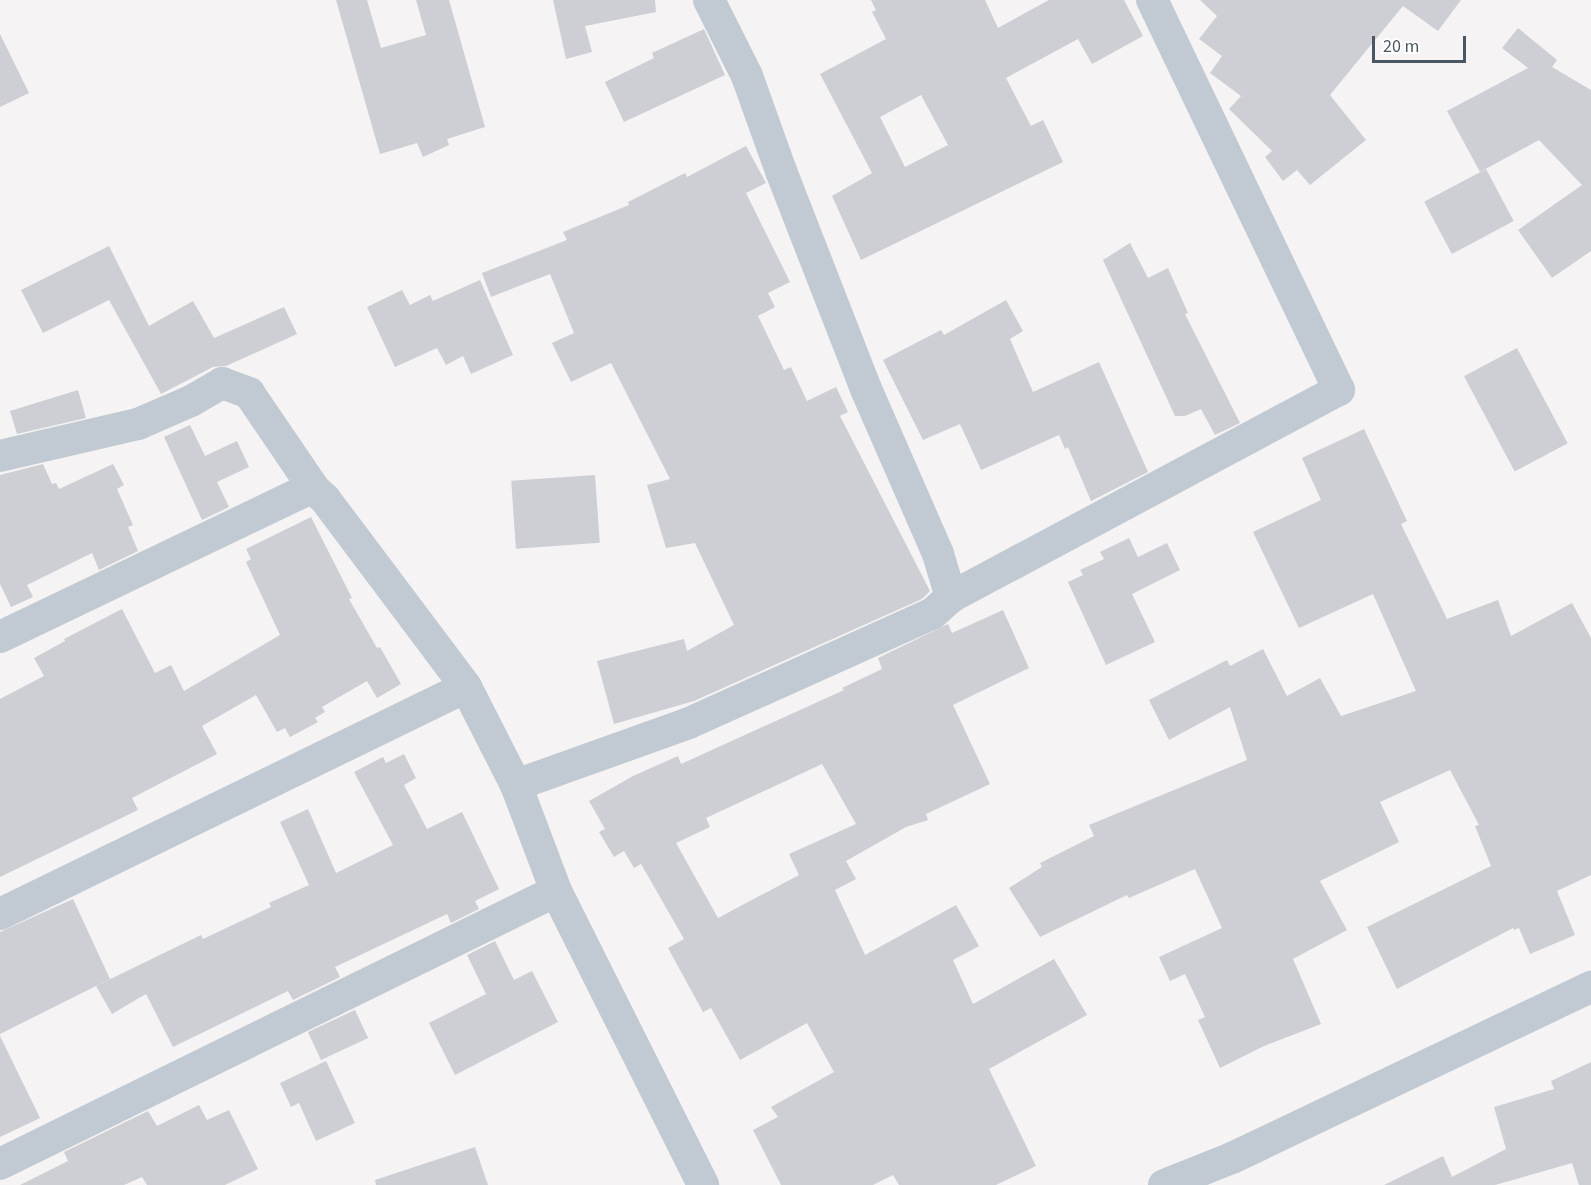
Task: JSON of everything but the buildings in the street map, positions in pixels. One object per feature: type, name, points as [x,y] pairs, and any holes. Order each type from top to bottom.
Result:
[{"type":"street","points":[[709,0],[747,76],[781,171],[866,389],[938,554],[951,597]]},
{"type":"street","points":[[516,785],[689,723],[932,614],[951,597],[1339,390],[1152,0]]},
{"type":"street","points":[[0,456],[138,424],[191,401],[222,384],[249,393],[315,490],[326,499],[466,687],[516,785],[556,891],[703,1185]]},
{"type":"street","points":[[0,637],[309,489],[315,490]]},
{"type":"street","points":[[0,914],[466,687]]},
{"type":"street","points":[[0,1164],[556,891]]},
{"type":"street","points":[[1164,1185],[1232,1158],[1591,987]]}]
